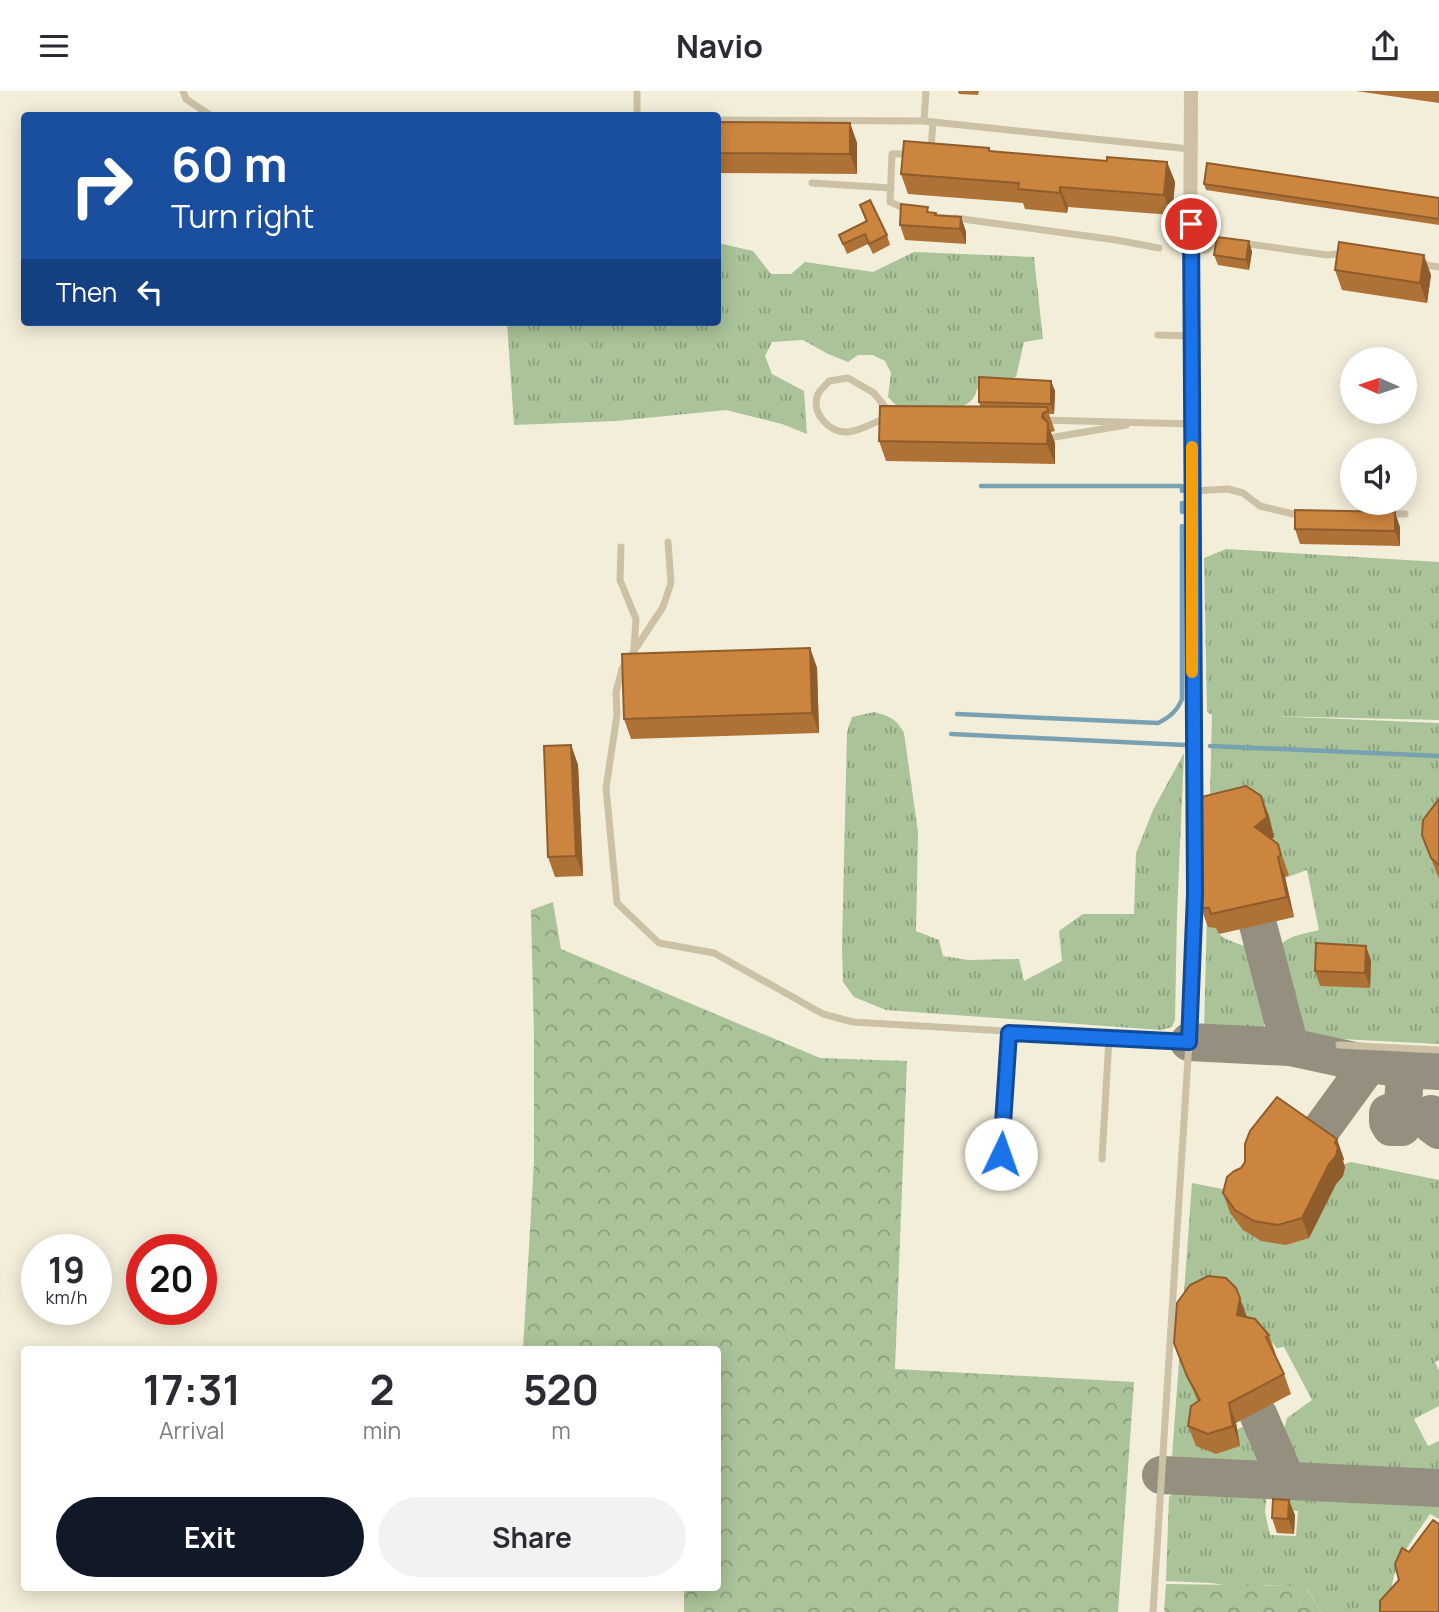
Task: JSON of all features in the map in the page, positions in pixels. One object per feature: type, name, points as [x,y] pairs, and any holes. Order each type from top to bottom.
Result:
[{"type":"street","points":[[1190,281],[1191,91]]},
{"type":"lane","points":[[183,91],[186,99],[206,112]]},
{"type":"lane","points":[[637,91],[637,112]]},
{"type":"lane","points":[[924,121],[926,91]]},
{"type":"lane","points":[[721,120],[924,121],[1191,149]]},
{"type":"lane","points":[[930,154],[933,122]]},
{"type":"lane","points":[[918,214],[890,202],[892,154],[943,155]]},
{"type":"lane","points":[[812,183],[891,188]]},
{"type":"lane","points":[[946,217],[1159,248]]},
{"type":"lane","points":[[1190,250],[1206,250],[1219,241],[1327,255],[1341,252],[1353,254]]},
{"type":"lane","points":[[1414,263],[1439,267]]},
{"type":"lane","points":[[1153,1612],[1189,1042],[1195,894],[1190,281]]},
{"type":"lane","points":[[1158,335],[1191,336]]},
{"type":"lane","points":[[848,378],[874,393],[892,416],[845,432],[827,425],[817,410],[818,395],[829,381],[848,378]]},
{"type":"lane","points":[[1030,419],[1192,424]]},
{"type":"lane","points":[[1055,437],[1141,422]]},
{"type":"lane","points":[[1192,491],[1228,489],[1242,493],[1260,506],[1293,514],[1305,514]]},
{"type":"lane","points":[[668,542],[671,583],[663,607],[622,669],[616,692],[617,715],[606,788],[617,903],[659,943],[714,953],[823,1014],[853,1022],[1189,1042]]},
{"type":"lane","points":[[621,547],[620,580],[636,619],[633,652]]},
{"type":"lane","points":[[1001,1154],[1009,1033]]},
{"type":"lane","points":[[1102,1159],[1109,1038]]},
{"type":"lane","points":[[1339,1045],[1439,1050]]},
{"type":"green space","points":[[721,244],[753,251],[771,274],[791,274],[805,262],[873,272],[914,252],[1034,257],[1043,339],[1024,342],[1016,377],[977,389],[973,398],[957,408],[933,411],[900,409],[888,397],[891,373],[885,361],[873,355],[858,355],[848,362],[803,340],[772,342],[765,356],[772,374],[804,391],[807,434],[782,424],[726,410],[616,421],[514,425],[507,326],[721,326]]},
{"type":"green space","points":[[1226,549],[1439,562],[1439,720],[1269,716],[1439,723],[1439,1044],[1321,1038],[1306,1032],[1297,1023],[1288,1005],[1282,983],[1278,952],[1287,940],[1319,930],[1307,870],[1285,878],[1294,917],[1219,934],[1254,950],[1265,1007],[1263,1028],[1259,1036],[1204,1032],[1212,715],[1207,712],[1204,558]]},
{"type":"green space","points":[[874,712],[892,719],[904,733],[918,832],[916,931],[939,940],[943,956],[968,960],[1019,959],[1024,981],[1062,961],[1059,931],[1083,914],[1134,914],[1136,853],[1153,810],[1184,753],[1175,1020],[1172,1027],[1161,1030],[886,1010],[854,997],[843,982],[842,947],[847,732],[852,717]]},
{"type":"green space","points":[[553,902],[561,949],[820,1058],[907,1061],[895,1369],[1134,1382],[1118,1612],[684,1612],[684,1591],[721,1591],[721,1346],[523,1346],[534,1161],[531,910]]},
{"type":"green space","points":[[1351,1162],[1439,1180],[1439,1360],[1435,1362],[1439,1371],[1439,1406],[1414,1419],[1428,1446],[1439,1441],[1439,1482],[1315,1476],[1297,1464],[1288,1452],[1283,1433],[1287,1418],[1312,1400],[1284,1347],[1277,1348],[1261,1330],[1210,1440],[1245,1426],[1257,1438],[1266,1454],[1249,1471],[1183,1468],[1172,1457],[1192,1183],[1248,1194]]},
{"type":"green space","points":[[1181,1486],[1267,1494],[1265,1512],[1270,1535],[1296,1536],[1298,1511],[1277,1509],[1278,1498],[1285,1494],[1439,1503],[1439,1519],[1430,1514],[1398,1566],[1392,1588],[1393,1598],[1403,1612],[1321,1612],[1306,1587],[1267,1585],[1243,1588],[1212,1583],[1166,1581],[1169,1497]]},
{"type":"green space","points":[[1166,1584],[1305,1586],[1321,1612],[1164,1612]]},
{"type":"building","points":[[721,122],[850,123],[850,154],[721,153]]},
{"type":"building","points":[[904,141],[1107,161],[1107,157],[1167,162],[1164,195],[1060,187],[1060,193],[1018,189],[1019,183],[901,174]]},
{"type":"building","points":[[1207,163],[1439,198],[1439,219],[1204,184]]},
{"type":"building","points":[[870,200],[887,235],[869,244],[865,234],[843,244],[839,235],[867,221],[860,205]]},
{"type":"building","points":[[901,204],[928,207],[927,212],[936,213],[935,215],[961,217],[960,229],[900,225]]},
{"type":"building","points":[[1217,237],[1249,241],[1246,260],[1214,255]]},
{"type":"building","points":[[1339,242],[1424,255],[1420,283],[1335,270]]},
{"type":"building","points":[[979,377],[1051,381],[1051,404],[979,402]]},
{"type":"building","points":[[880,406],[1047,407],[1048,411],[1043,413],[1042,417],[1048,423],[1047,444],[879,441]]},
{"type":"building","points":[[1295,510],[1340,511],[1340,515],[1395,515],[1395,531],[1295,529]]},
{"type":"building","points":[[810,648],[812,713],[624,719],[622,654]]},
{"type":"building","points":[[571,745],[576,856],[548,857],[544,746]]},
{"type":"building","points":[[1246,786],[1261,796],[1267,817],[1255,827],[1278,844],[1281,855],[1278,857],[1287,897],[1211,914],[1209,908],[1201,908],[1197,884],[1198,803],[1201,797]]},
{"type":"building","points":[[1439,799],[1439,865],[1431,858],[1422,835],[1423,820]]},
{"type":"building","points":[[1316,943],[1366,946],[1365,973],[1315,971]]},
{"type":"building","points":[[1277,1097],[1337,1139],[1335,1143],[1338,1147],[1336,1156],[1329,1164],[1302,1218],[1278,1225],[1254,1221],[1235,1210],[1223,1193],[1227,1177],[1245,1162],[1245,1144],[1250,1131]]},
{"type":"building","points":[[1208,1276],[1226,1278],[1236,1288],[1240,1298],[1237,1315],[1255,1319],[1269,1335],[1266,1337],[1284,1374],[1229,1403],[1233,1426],[1208,1434],[1188,1426],[1191,1406],[1200,1400],[1174,1343],[1177,1303],[1190,1285]]},
{"type":"building","points":[[1273,1499],[1289,1500],[1288,1519],[1272,1518]]},
{"type":"building","points":[[1433,1520],[1439,1524],[1439,1612],[1380,1612],[1380,1601],[1399,1580],[1395,1564],[1402,1548],[1409,1552]]},
{"type":"waterway","points":[[981,486],[1182,486],[1182,491]]},
{"type":"waterway","points":[[1182,503],[1182,512]]},
{"type":"waterway","points":[[957,714],[1158,723],[1170,716],[1182,699],[1182,526]]},
{"type":"waterway","points":[[951,734],[1185,745]]},
{"type":"waterway","points":[[1210,746],[1439,756]]},
{"type":"taxiway","points":[[1258,925],[1290,1047]]},
{"type":"taxiway","points":[[1189,1042],[1290,1047],[1405,1069]]},
{"type":"taxiway","points":[[1315,1138],[1369,1064]]},
{"type":"taxiway","points":[[1388,1113],[1391,1127],[1402,1127],[1405,1069],[1439,1071]]},
{"type":"taxiway","points":[[1431,1114],[1431,1124],[1439,1130]]},
{"type":"taxiway","points":[[1258,1414],[1286,1479]]},
{"type":"taxiway","points":[[1161,1475],[1439,1488]]},
{"type":"slow traffic","points":[[1192,447],[1192,672]]},
{"type":"route","points":[[1001,1154],[1009,1033],[1189,1042],[1195,894],[1191,224]]}]
